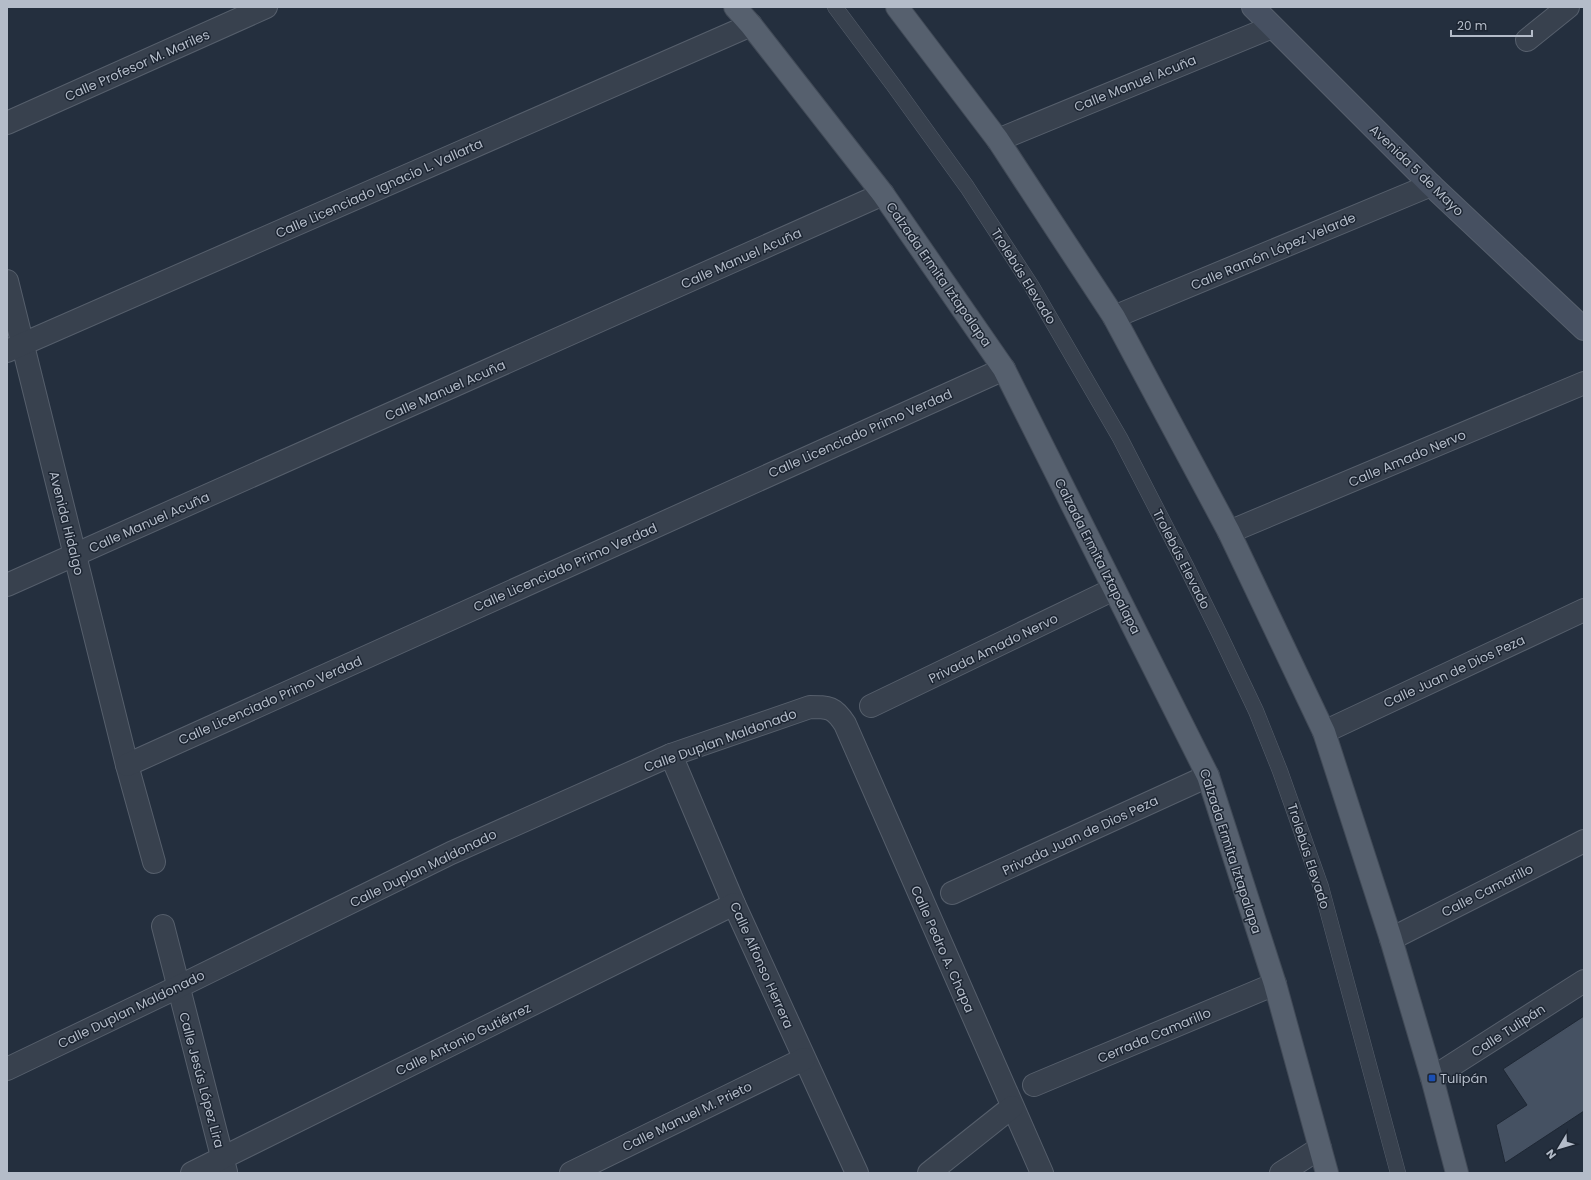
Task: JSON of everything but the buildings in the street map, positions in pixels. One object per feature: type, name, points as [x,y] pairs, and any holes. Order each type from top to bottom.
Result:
[{"type":"main road","name":"Calzada Ermita Iztapalapa","points":[[735,7],[751,25],[883,194],[1004,368],[1208,776],[1275,984],[1327,1173]]},
{"type":"main road","points":[[897,7],[998,140],[1114,317],[1229,532],[1324,732],[1391,939],[1432,1078],[1457,1173]]},
{"type":"street","name":"Calle Profesor M. Mariles","points":[[7,123],[266,7]]},
{"type":"street","name":"Avenida 5 de Mayo","points":[[1253,7],[1431,185],[1584,329]]},
{"type":"street","points":[[1527,40],[1568,7]]},
{"type":"street","name":"Calle Licenciado Ignacio L. Vallarta","points":[[15,347],[751,25]]},
{"type":"street","name":"Calle Manuel Acuña","points":[[998,140],[1272,27]]},
{"type":"street","name":"Calle Ramón López Velarde","points":[[1114,317],[1431,185]]},
{"type":"street","name":"Calle Manuel Acuña","points":[[7,586],[883,194]]},
{"type":"street","name":"Avenida Hidalgo","points":[[7,281],[15,347],[75,555],[127,765],[154,862]]},
{"type":"street","name":"Calle Licenciado Primo Verdad","points":[[127,765],[1004,368]]},
{"type":"street","name":"Calle Amado Nervo","points":[[1229,532],[1584,383]]},
{"type":"street","name":"Privada Amado Nervo","points":[[871,706],[1114,589]]},
{"type":"street","name":"Calle Juan de Dios Peza","points":[[1324,732],[1584,610]]},
{"type":"street","name":"Calle Duplan Maldonado","points":[[7,1069],[178,988],[451,854],[671,755],[810,707],[824,707],[837,712],[845,724]]},
{"type":"street","name":"Calle Pedro A. Chapa","points":[[845,724],[1042,1173]]},
{"type":"street","name":"Calle Alfonso Herrera","points":[[671,755],[734,904],[857,1173]]},
{"type":"street","name":"Privada Juan de Dios Peza","points":[[952,893],[1208,776]]},
{"type":"street","name":"Calle Camarillo","points":[[1391,939],[1584,841]]},
{"type":"street","name":"Calle Antonio Gutiérrez","points":[[192,1173],[224,1166],[734,904]]},
{"type":"street","name":"Calle Jesús López Lira","points":[[163,926],[224,1166]]},
{"type":"street","name":"Calle Tulipán","points":[[1432,1078],[1584,981]]},
{"type":"street","name":"Cerrada Camarillo","points":[[1034,1085],[1275,984]]},
{"type":"street","name":"Calle Manuel M. Prieto","points":[[571,1173],[804,1059]]},
{"type":"street","points":[[929,1173],[1012,1107]]},
{"type":"street","points":[[1282,1173],[1320,1148]]},
{"type":"lane","name":"Trolebús Elevado","points":[[835,7],[967,187],[1031,285],[1120,438],[1186,566],[1219,634],[1256,711],[1280,771],[1321,887],[1398,1173]]},
{"type":"place","name":"Tulipán","points":[[1432,1078]]}]
